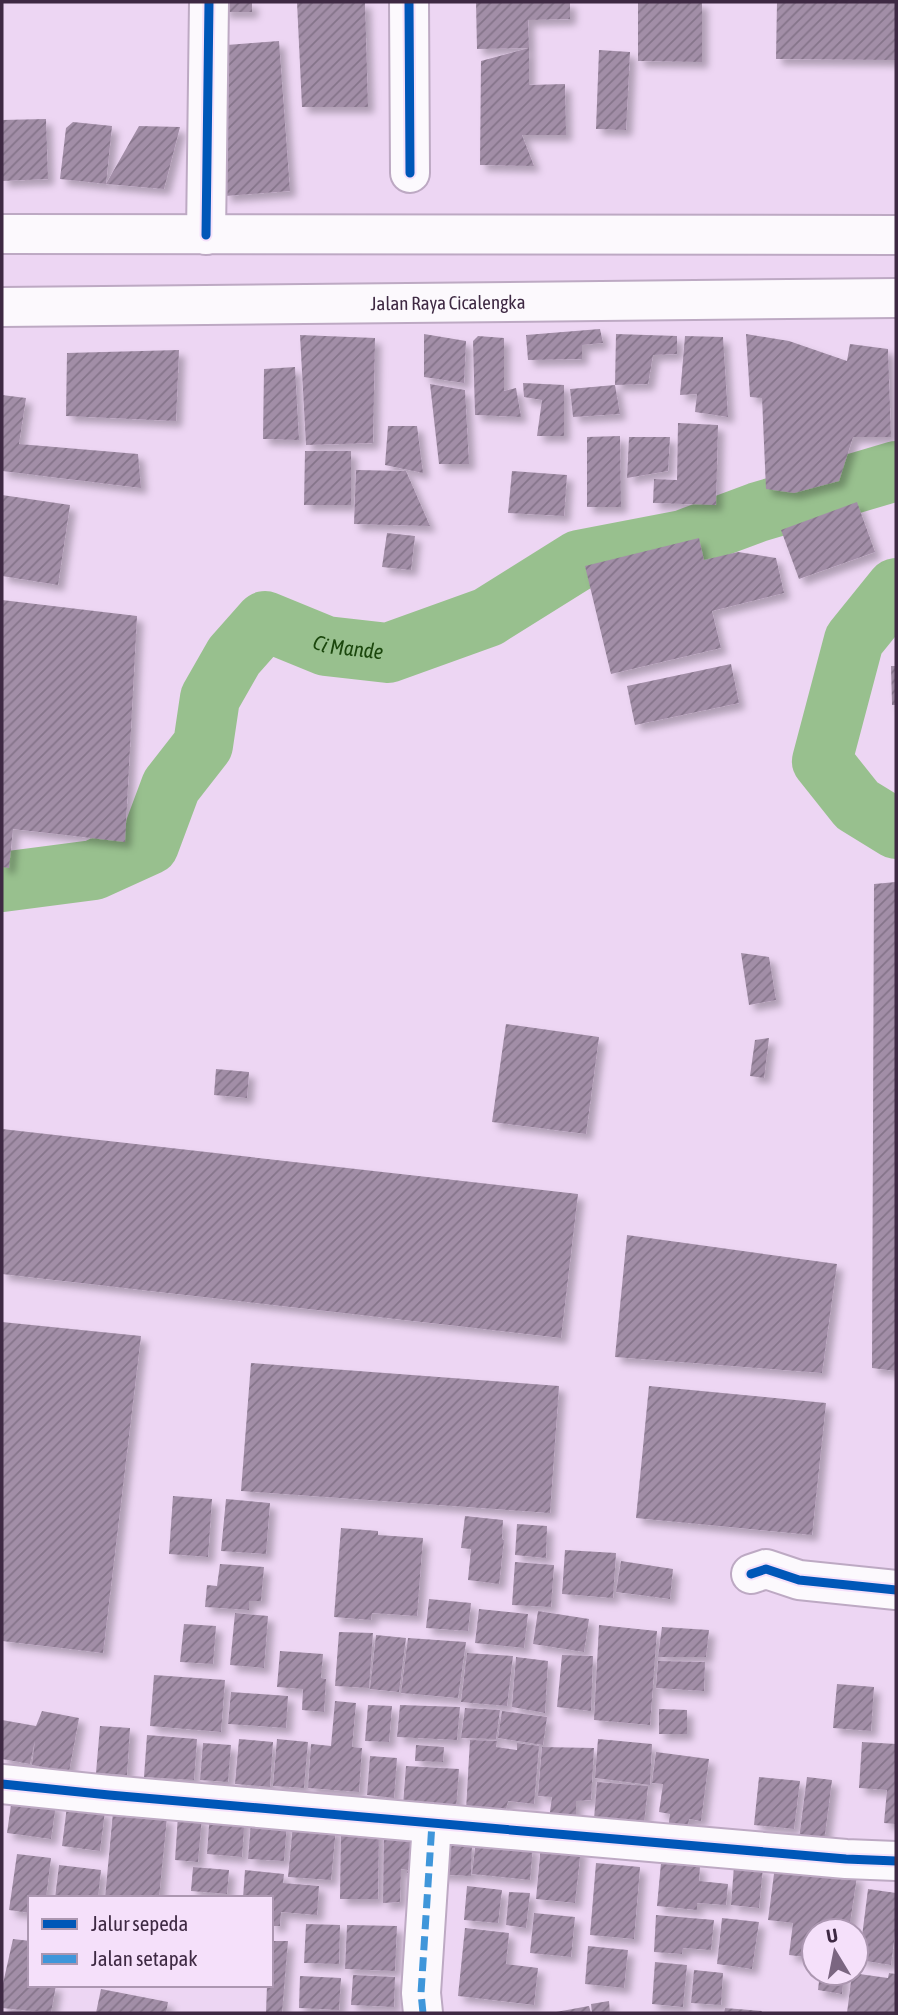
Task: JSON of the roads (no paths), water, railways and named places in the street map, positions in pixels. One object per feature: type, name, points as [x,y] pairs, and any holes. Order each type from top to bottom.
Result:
[{"type":"main road","points":[[206,235],[209,2]]},
{"type":"main road","points":[[409,2],[410,173]]},
{"type":"main road","points":[[2,234],[896,236]]},
{"type":"main road","name":"Jalan Raya Cicalengka","points":[[2,307],[896,298]]},
{"type":"main road","points":[[751,1574],[766,1569],[799,1580],[896,1590]]},
{"type":"main road","points":[[2,1784],[846,1859],[896,1861]]},
{"type":"main road","points":[[423,2013],[421,1993],[432,1823]]},
{"type":"waterway","name":"Ci Mande","points":[[2,882],[94,870],[149,845],[171,786],[203,745],[210,698],[234,656],[265,621],[326,646],[388,653],[488,617],[579,560],[683,540],[758,512],[896,471]]},
{"type":"waterway","name":"Ci Mande","points":[[896,588],[854,640],[822,761],[857,805],[896,829]]}]
